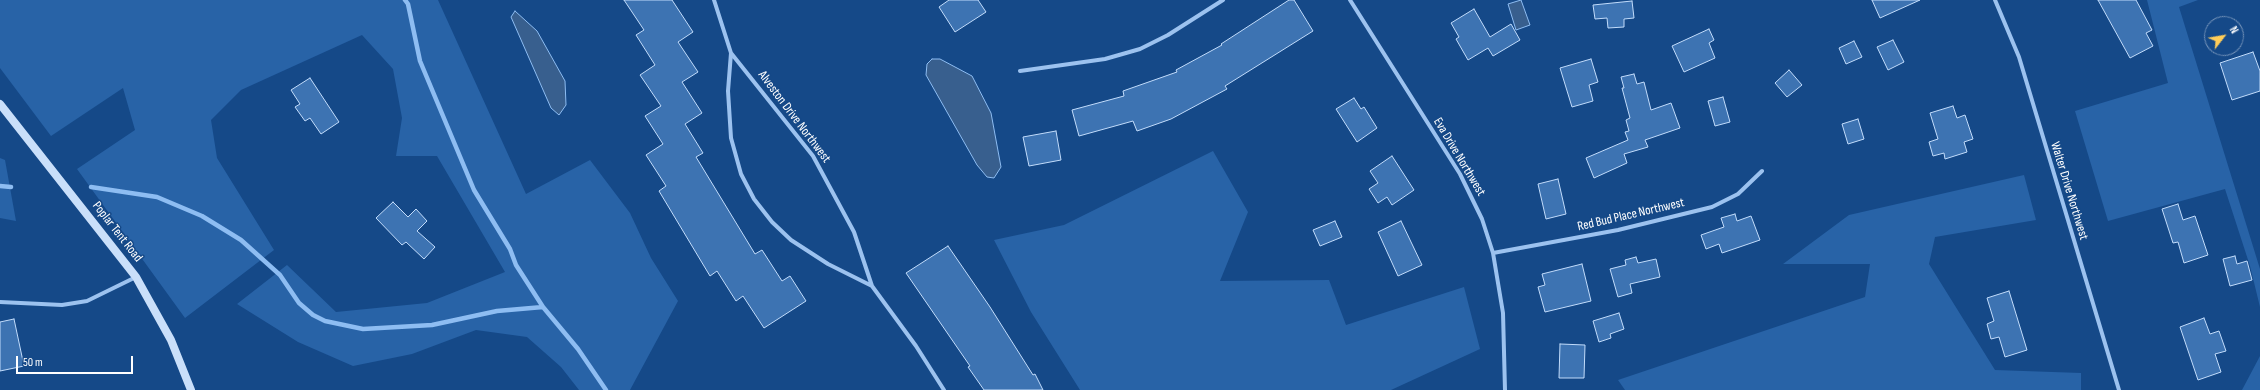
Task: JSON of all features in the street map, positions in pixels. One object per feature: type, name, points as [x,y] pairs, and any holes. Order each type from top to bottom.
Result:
[{"type":"main road","name":"Poplar Tent Road","points":[[0,104],[136,277],[171,340],[191,390]]},
{"type":"street","name":"Alveston Drive Northwest","points":[[714,0],[731,52],[813,156],[854,232],[872,286],[916,346],[944,390]]},
{"type":"street","points":[[1020,71],[1105,59],[1140,49],[1168,36],[1223,0]]},
{"type":"street","name":"Eva Drive Northwest","points":[[1350,0],[1465,181],[1482,219],[1493,253],[1503,313],[1505,390]]},
{"type":"street","name":"Walter Drive Northwest","points":[[1995,0],[2018,57],[2119,390]]},
{"type":"street","name":"Alveston Drive Northwest","points":[[731,52],[728,91],[731,138],[741,174],[754,199],[772,222],[791,240],[828,264],[872,286]]},
{"type":"street","name":"Red Bud Place Northwest","points":[[1493,253],[1618,230],[1712,207],[1738,194],[1762,171]]},
{"type":"street","points":[[0,302],[62,305],[87,301],[136,277]]},
{"type":"shaded area","points":[[0,0],[438,0],[526,194],[590,160],[630,213],[651,258],[678,301],[630,390],[579,390],[561,367],[527,337],[476,330],[412,354],[353,366],[298,342],[237,304],[287,265],[336,312],[427,303],[505,272],[437,156],[396,156],[402,118],[393,69],[362,35],[241,90],[211,120],[217,158],[274,250],[185,318],[77,169],[135,130],[123,88],[51,136],[0,68]]},
{"type":"shaded area","points":[[1521,0],[1530,25],[1516,30],[1508,4]]},
{"type":"shaded area","points":[[2147,0],[2198,0],[2179,7],[2260,269],[2260,307],[2250,266],[2225,189],[2108,221],[2075,111],[2168,83]]},
{"type":"shaded area","points":[[515,11],[537,31],[565,81],[566,105],[559,115],[551,108],[511,17]]},
{"type":"shaded area","points":[[932,59],[940,59],[972,76],[991,113],[1001,167],[994,178],[987,177],[977,165],[926,75],[927,64]]},
{"type":"shaded area","points":[[1213,151],[1248,212],[1220,281],[1329,280],[1346,325],[1464,287],[1480,349],[1391,390],[1080,390],[1031,312],[994,240],[1064,225]]},
{"type":"shaded area","points":[[0,158],[5,160],[16,221],[0,218]]},
{"type":"shaded area","points":[[2024,175],[2036,220],[1935,237],[1929,264],[1995,370],[2081,373],[2081,390],[1625,390],[1618,380],[1865,297],[1870,264],[1783,264],[1849,215]]},
{"type":"shaded area","points":[[2260,356],[2260,390],[2242,390]]},
{"type":"building","points":[[624,0],[672,0],[693,32],[678,42],[698,72],[682,82],[702,113],[685,124],[703,153],[696,157],[755,254],[762,250],[782,281],[790,276],[806,301],[764,328],[743,296],[736,301],[717,271],[710,276],[659,191],[666,186],[646,155],[663,144],[645,116],[661,106],[640,75],[655,65],[636,35],[644,30]]},
{"type":"building","points":[[949,0],[978,0],[986,12],[955,32],[939,7]]},
{"type":"building","points":[[1289,0],[1294,0],[1313,31],[1225,86],[1227,89],[1171,119],[1137,131],[1133,121],[1079,136],[1072,110],[1124,96],[1123,91],[1177,72],[1176,70],[1222,45],[1221,44]]},
{"type":"building","points":[[1872,0],[1920,0],[1880,18]]},
{"type":"building","points":[[2098,0],[2136,0],[2152,30],[2146,33],[2153,46],[2130,58]]},
{"type":"building","points":[[1632,1],[1634,18],[1624,19],[1624,27],[1608,28],[1607,18],[1595,19],[1593,5]]},
{"type":"building","points":[[1474,9],[1490,37],[1511,24],[1520,40],[1493,56],[1488,48],[1468,60],[1456,39],[1459,37],[1451,23]]},
{"type":"building","points":[[1709,29],[1714,40],[1709,43],[1715,58],[1684,72],[1672,46]]},
{"type":"building","points":[[1893,40],[1904,62],[1888,70],[1877,47]]},
{"type":"building","points":[[1854,41],[1862,57],[1846,64],[1839,48]]},
{"type":"building","points":[[2253,52],[2260,71],[2260,91],[2232,100],[2220,63]]},
{"type":"building","points":[[1591,59],[1598,82],[1589,85],[1593,101],[1572,107],[1560,68]]},
{"type":"building","points":[[1789,70],[1802,85],[1787,97],[1775,83]]},
{"type":"building","points":[[1634,74],[1637,84],[1644,82],[1651,110],[1671,103],[1680,128],[1645,140],[1648,147],[1624,154],[1627,163],[1594,178],[1586,158],[1628,140],[1625,132],[1629,131],[1626,120],[1630,118],[1622,88],[1624,88],[1621,77]]},
{"type":"building","points":[[310,78],[339,122],[321,134],[310,118],[305,121],[295,107],[300,104],[291,90]]},
{"type":"building","points":[[1723,97],[1730,122],[1715,126],[1708,101]]},
{"type":"building","points":[[1354,98],[1361,109],[1364,107],[1377,128],[1357,142],[1336,109]]},
{"type":"building","points":[[1953,106],[1957,118],[1965,115],[1973,139],[1964,142],[1967,152],[1945,159],[1944,153],[1933,156],[1929,142],[1938,139],[1930,113]]},
{"type":"building","points":[[1858,119],[1864,139],[1848,144],[1842,124]]},
{"type":"building","points":[[1056,131],[1061,160],[1029,166],[1023,137]]},
{"type":"building","points":[[1392,156],[1414,190],[1392,205],[1387,197],[1378,203],[1369,189],[1378,183],[1370,171]]},
{"type":"building","points":[[1558,179],[1566,214],[1546,219],[1538,184]]},
{"type":"building","points":[[393,202],[408,217],[416,209],[427,221],[417,231],[435,247],[424,259],[406,242],[402,245],[376,218]]},
{"type":"building","points":[[2178,204],[2183,220],[2195,216],[2208,255],[2184,263],[2178,242],[2173,243],[2162,209]]},
{"type":"building","points":[[1735,214],[1737,221],[1751,216],[1760,240],[1722,253],[1719,244],[1706,249],[1701,235],[1724,227],[1721,218]]},
{"type":"building","points":[[1335,221],[1342,237],[1320,246],[1313,230]]},
{"type":"building","points":[[1401,221],[1422,265],[1398,276],[1378,232]]},
{"type":"building","points":[[948,246],[990,307],[1033,375],[1035,374],[1043,390],[984,390],[968,367],[970,366],[906,273]]},
{"type":"building","points":[[2235,256],[2237,264],[2247,261],[2252,280],[2230,286],[2223,259]]},
{"type":"building","points":[[1636,257],[1638,263],[1656,259],[1660,277],[1630,284],[1632,293],[1618,297],[1610,269],[1626,265],[1625,260]]},
{"type":"building","points":[[1582,264],[1591,301],[1545,312],[1538,287],[1545,285],[1542,274]]},
{"type":"building","points":[[2009,291],[2027,350],[2005,357],[1999,337],[1991,339],[1987,324],[1994,321],[1987,298]]},
{"type":"building","points":[[1619,313],[1624,329],[1610,334],[1611,338],[1599,342],[1593,321]]},
{"type":"building","points":[[2204,318],[2210,334],[2219,331],[2226,351],[2215,354],[2221,372],[2198,380],[2180,327]]},
{"type":"building","points":[[14,319],[24,366],[0,371],[0,322]]},
{"type":"building","points":[[1560,344],[1585,345],[1584,378],[1559,378]]},
{"type":"waterway","points":[[405,0],[408,4],[420,61],[474,190],[510,249],[516,265],[543,307],[578,349],[606,390]]},
{"type":"waterway","points":[[0,186],[11,187]]},
{"type":"waterway","points":[[91,187],[157,197],[202,216],[241,240],[280,275],[299,303],[313,315],[325,321],[363,329],[432,325],[497,311],[543,307]]}]
